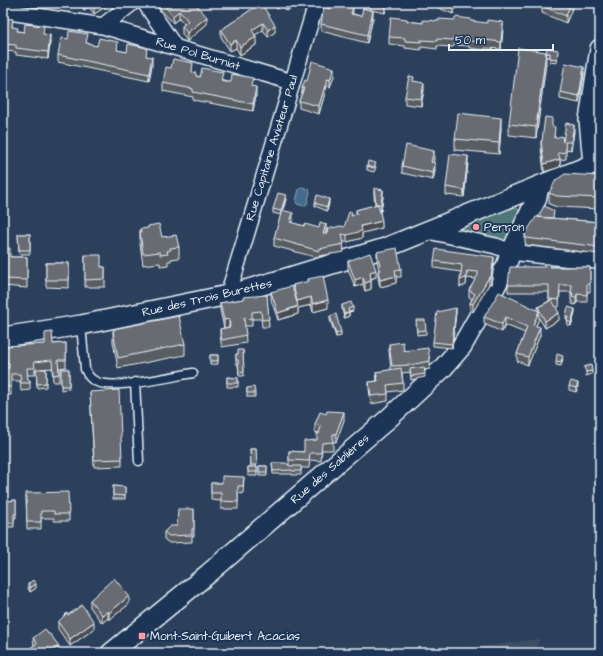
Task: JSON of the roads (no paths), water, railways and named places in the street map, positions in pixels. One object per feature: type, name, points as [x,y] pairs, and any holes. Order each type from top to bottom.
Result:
[{"type":"street","points":[[104,26],[132,3]]},
{"type":"street","points":[[145,3],[175,47]]},
{"type":"street","name":"Rue Capitaine Aviateur Paul","points":[[228,295],[314,11],[321,3]]},
{"type":"street","name":"Rue Pol Burniat","points":[[3,11],[104,26],[292,82]]},
{"type":"street","points":[[597,164],[589,120],[600,49]]},
{"type":"street","name":"Rue des Trois Burettes","points":[[3,337],[81,325],[228,295],[385,248],[597,164]]},
{"type":"street","name":"Rue des Sablières","points":[[111,653],[214,569],[389,418],[442,369],[465,339],[502,274],[536,200],[539,186]]},
{"type":"street","points":[[428,231],[496,246],[511,252],[600,261]]},
{"type":"lane","points":[[81,325],[85,369],[88,376],[94,381],[102,384],[135,382],[194,373]]},
{"type":"lane","points":[[135,382],[139,461]]},
{"type":"railway","points":[[598,653],[600,647]]},
{"type":"place","name":"Perron","points":[[476,227]]},
{"type":"place","name":"Mont-Saint-Guibert Acacias","points":[[142,636]]}]
